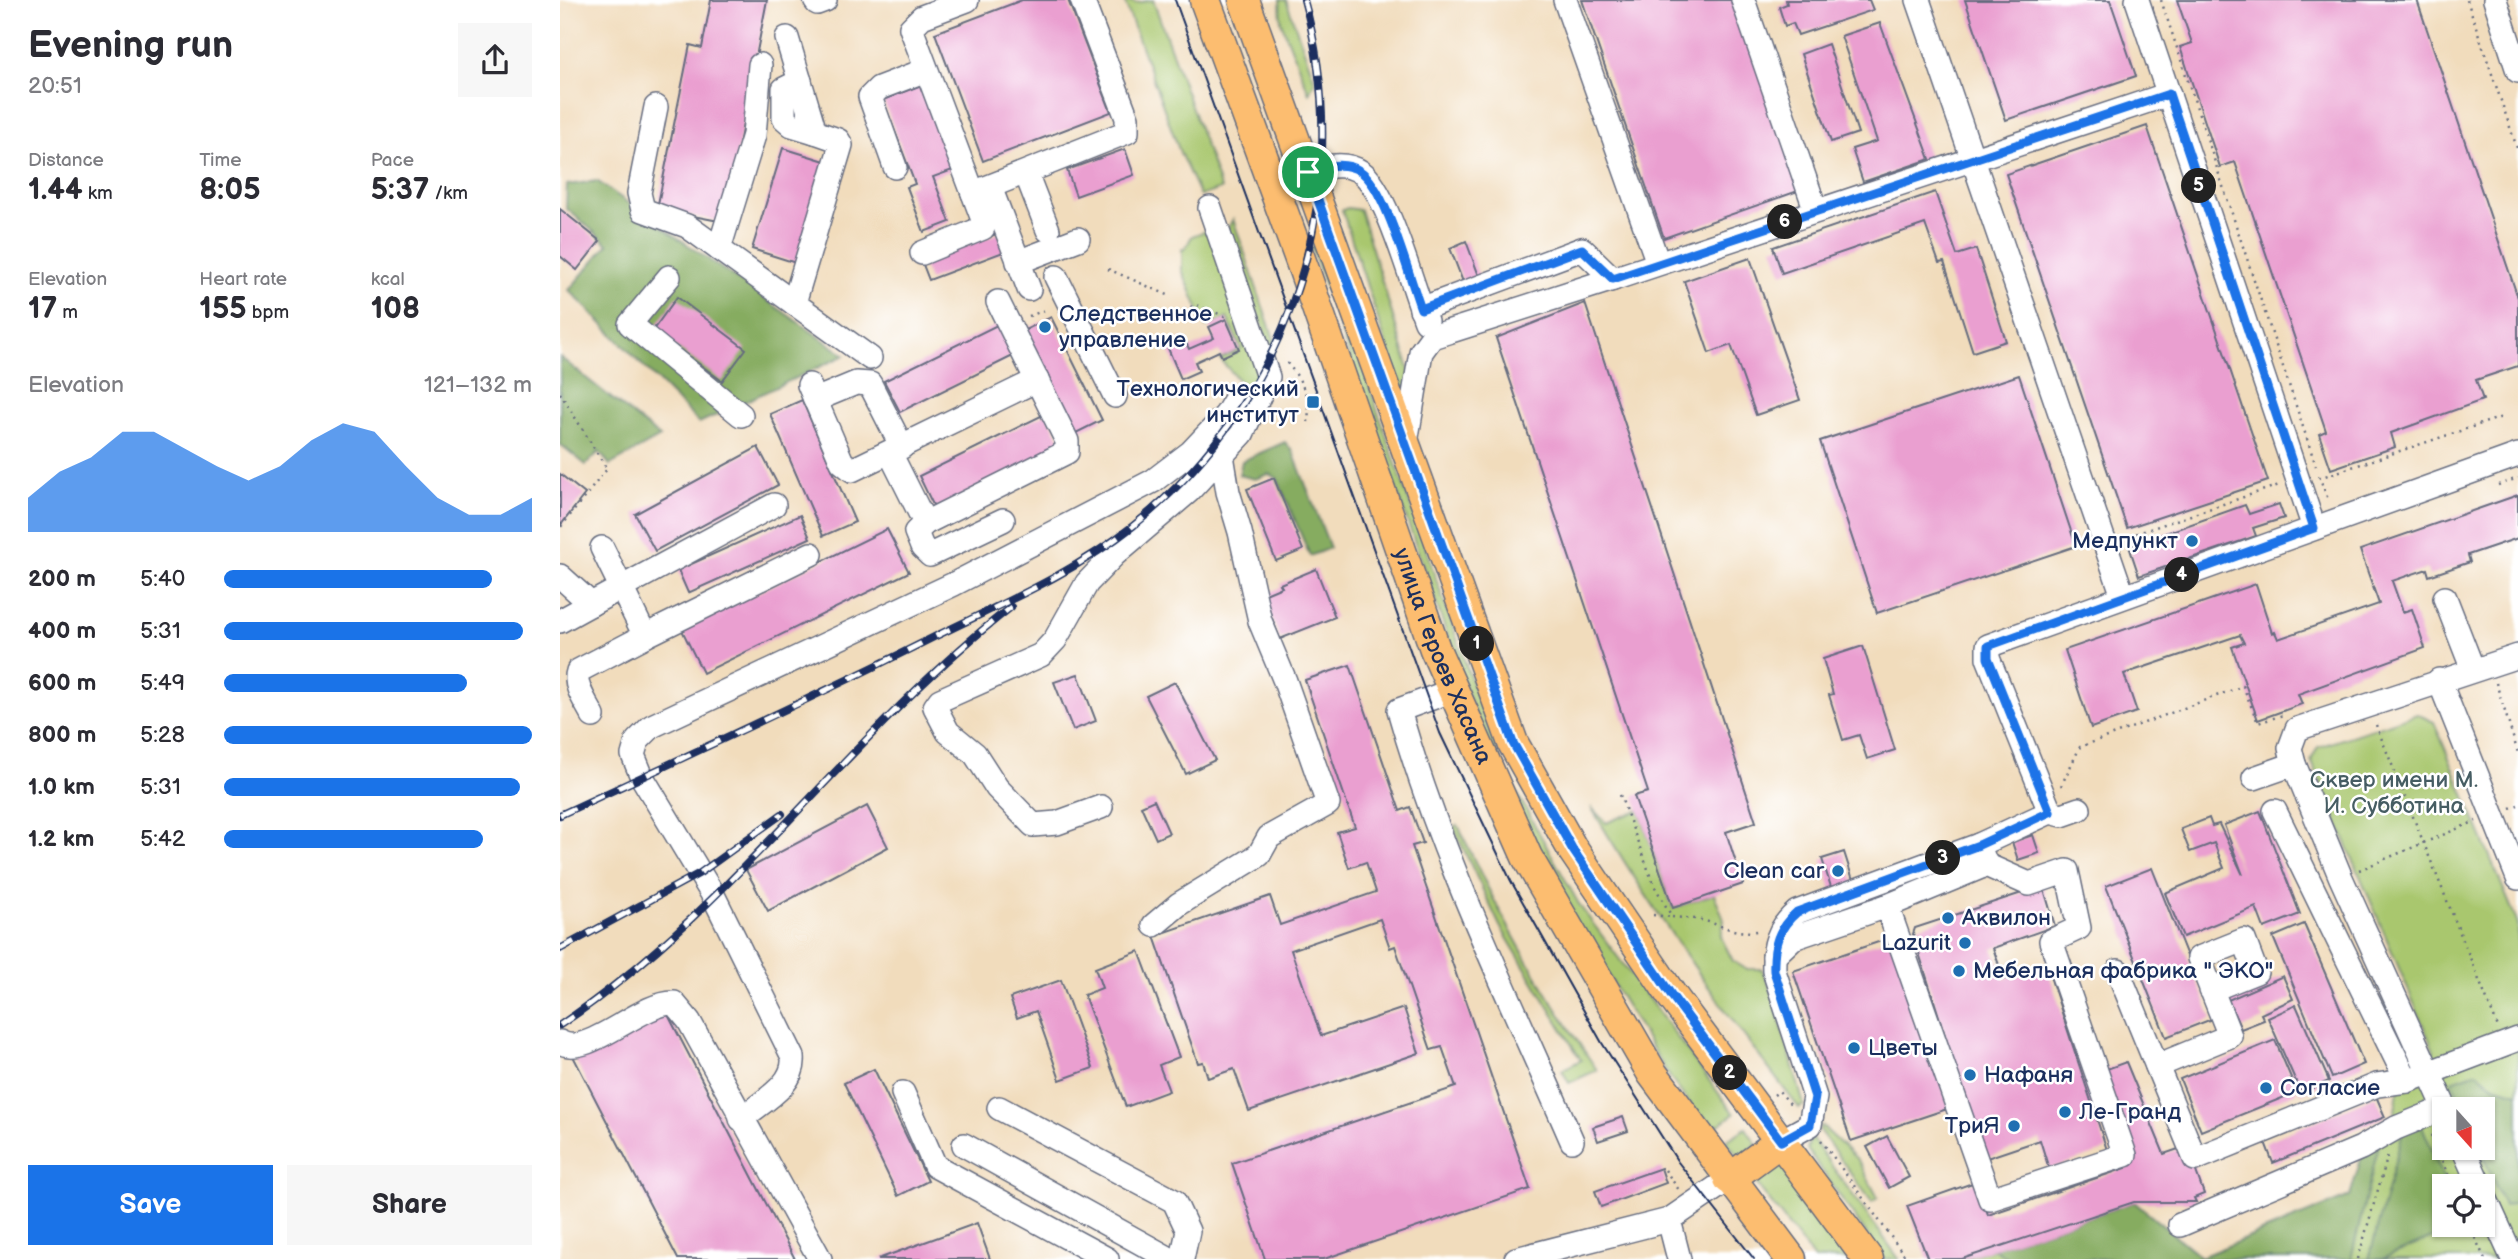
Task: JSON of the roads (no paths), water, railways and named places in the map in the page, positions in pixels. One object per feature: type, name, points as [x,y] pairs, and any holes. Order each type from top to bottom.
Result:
[{"type":"main road","name":"улица Героев Хасана","points":[[1205,0],[1451,691],[1527,856],[1652,1073],[1791,1259]]},
{"type":"main road","name":"улица Героев Хасана","points":[[1244,0],[1513,743],[1573,850],[1672,996],[1868,1259]]},
{"type":"main road","points":[[1729,1178],[1781,1141]]},
{"type":"lane","points":[[815,0],[817,3],[825,0]]},
{"type":"lane","points":[[967,0],[914,23],[912,35],[981,190],[1029,289]]},
{"type":"lane","points":[[981,190],[1127,132],[1129,126],[1082,0]]},
{"type":"lane","points":[[1565,0],[1658,263]]},
{"type":"lane","points":[[1743,0],[1816,211]]},
{"type":"lane","points":[[1918,0],[2123,596]]},
{"type":"lane","points":[[2137,0],[2314,528]]},
{"type":"lane","points":[[2495,0],[2518,71]]},
{"type":"lane","points":[[787,38],[800,80],[783,89],[784,118],[792,125],[838,140],[841,150],[794,303]]},
{"type":"lane","points":[[719,249],[754,135],[760,65]]},
{"type":"lane","points":[[895,167],[870,97],[879,88],[926,70]]},
{"type":"lane","points":[[1405,449],[1422,352],[1432,337],[2169,94]]},
{"type":"lane","points":[[656,107],[639,202],[643,210],[652,216],[687,226],[870,358]]},
{"type":"lane","points":[[1308,172],[1323,166],[1346,165],[1362,172],[1378,190],[1432,337]]},
{"type":"lane","points":[[1026,173],[1048,230]]},
{"type":"lane","points":[[922,253],[983,228],[981,190]]},
{"type":"lane","points":[[1101,807],[1057,823],[1033,825],[997,788],[975,754],[948,732],[935,707],[940,700],[1041,655],[1055,640],[1087,583],[1115,554],[1189,491],[1242,434],[1268,377],[1210,208]]},
{"type":"lane","points":[[1018,262],[1078,239]]},
{"type":"lane","points":[[1421,309],[1582,249],[1613,279]]},
{"type":"lane","points":[[669,277],[630,324],[741,415]]},
{"type":"lane","points":[[1056,277],[1115,396]]},
{"type":"lane","points":[[998,302],[1067,441],[1067,452],[925,523],[916,533],[922,547],[930,555],[1003,520]]},
{"type":"lane","points":[[925,523],[896,450],[870,384],[856,383],[812,392],[846,468],[858,469],[896,450],[1037,380]]},
{"type":"lane","points":[[741,1119],[789,1079],[794,1069],[793,1057],[713,895],[642,777],[634,755],[637,741],[652,726],[954,584],[1153,481],[1191,452],[1226,415],[1236,398]]},
{"type":"lane","points":[[1154,925],[1179,904],[1259,855],[1269,837],[1328,804],[1285,681],[1259,621],[1240,532],[1228,492],[1222,455]]},
{"type":"lane","points":[[2050,812],[1988,658],[1988,646],[2518,455]]},
{"type":"lane","points":[[560,621],[774,505]]},
{"type":"lane","points":[[602,548],[645,636]]},
{"type":"lane","points":[[593,716],[578,686],[578,671],[811,554]]},
{"type":"lane","points":[[560,576],[591,604]]},
{"type":"lane","points":[[2445,598],[2484,673]]},
{"type":"lane","points":[[2441,1097],[2326,844],[2294,764],[2290,748],[2290,722],[2439,680],[2484,673],[2518,656]]},
{"type":"lane","points":[[2439,680],[2518,878]]},
{"type":"lane","points":[[1451,691],[1399,710],[1410,750],[1456,871],[1572,1141]]},
{"type":"lane","points":[[2254,778],[2294,764]]},
{"type":"lane","points":[[1774,956],[1793,939],[1887,906],[1982,855],[2050,812],[2062,815],[2079,809]]},
{"type":"lane","points":[[2275,811],[2407,1081]]},
{"type":"lane","points":[[2296,856],[2326,844]]},
{"type":"lane","points":[[1781,1141],[1810,1125],[1815,1097],[1774,971],[1774,956],[1781,926],[1797,912],[1982,855],[2029,884],[2067,871],[2079,928],[2050,942],[2124,1154],[1990,1199],[1887,906]]},
{"type":"lane","points":[[2118,971],[2195,1159],[2377,1085],[2407,1081],[2518,1039]]},
{"type":"lane","points":[[2157,1066],[2230,1036],[2211,990]]},
{"type":"lane","points":[[563,1046],[582,1045],[662,1003],[674,1003],[689,1021],[820,1259]]},
{"type":"lane","points":[[903,1093],[935,1166],[1107,1259]]},
{"type":"lane","points":[[999,1108],[1174,1201],[1188,1231],[1182,1259]]},
{"type":"lane","points":[[2180,1225],[2361,1149],[2396,1128],[2432,1114]]},
{"type":"lane","points":[[964,1145],[1170,1259]]},
{"type":"lane","points":[[1516,1259],[1669,1220],[1729,1178]]},
{"type":"lane","points":[[2495,1219],[2513,1259]]},
{"type":"lane","points":[[1669,1220],[1679,1259]]},
{"type":"tram line","points":[[1175,0],[1440,733],[1511,881],[1602,1043],[1678,1162],[1754,1259]]},
{"type":"railway","points":[[560,815],[795,705],[1062,573],[1133,526],[1188,475],[1234,418],[1270,355],[1298,288],[1315,218],[1322,146],[1319,73],[1304,0]]},
{"type":"railway","points":[[560,1025],[622,979],[680,929],[735,876],[896,709],[952,656],[1011,607]]},
{"type":"railway","points":[[560,949],[700,873],[782,814]]},
{"type":"place","name":"Следственное управление","points":[[1045,327]]},
{"type":"place","name":"Технологический институт","points":[[1313,402]]},
{"type":"place","name":"Медпункт","points":[[2192,541]]},
{"type":"place","name":"Clean car","points":[[1838,871]]},
{"type":"place","name":"Аквилон","points":[[1948,918]]},
{"type":"place","name":"Lazurit","points":[[1965,943]]},
{"type":"place","name":"Мебельная фабрика \" ЭКО\"","points":[[1959,971]]},
{"type":"place","name":"Цветы","points":[[1854,1048]]},
{"type":"place","name":"Нафаня","points":[[1970,1075]]},
{"type":"place","name":"Согласие","points":[[2266,1088]]},
{"type":"place","name":"Ле-Гранд","points":[[2065,1112]]},
{"type":"place","name":"ТриЯ","points":[[2014,1126]]},
{"type":"park label","name":"Сквер имени М. И. Субботина","points":[[2394,793]]}]
